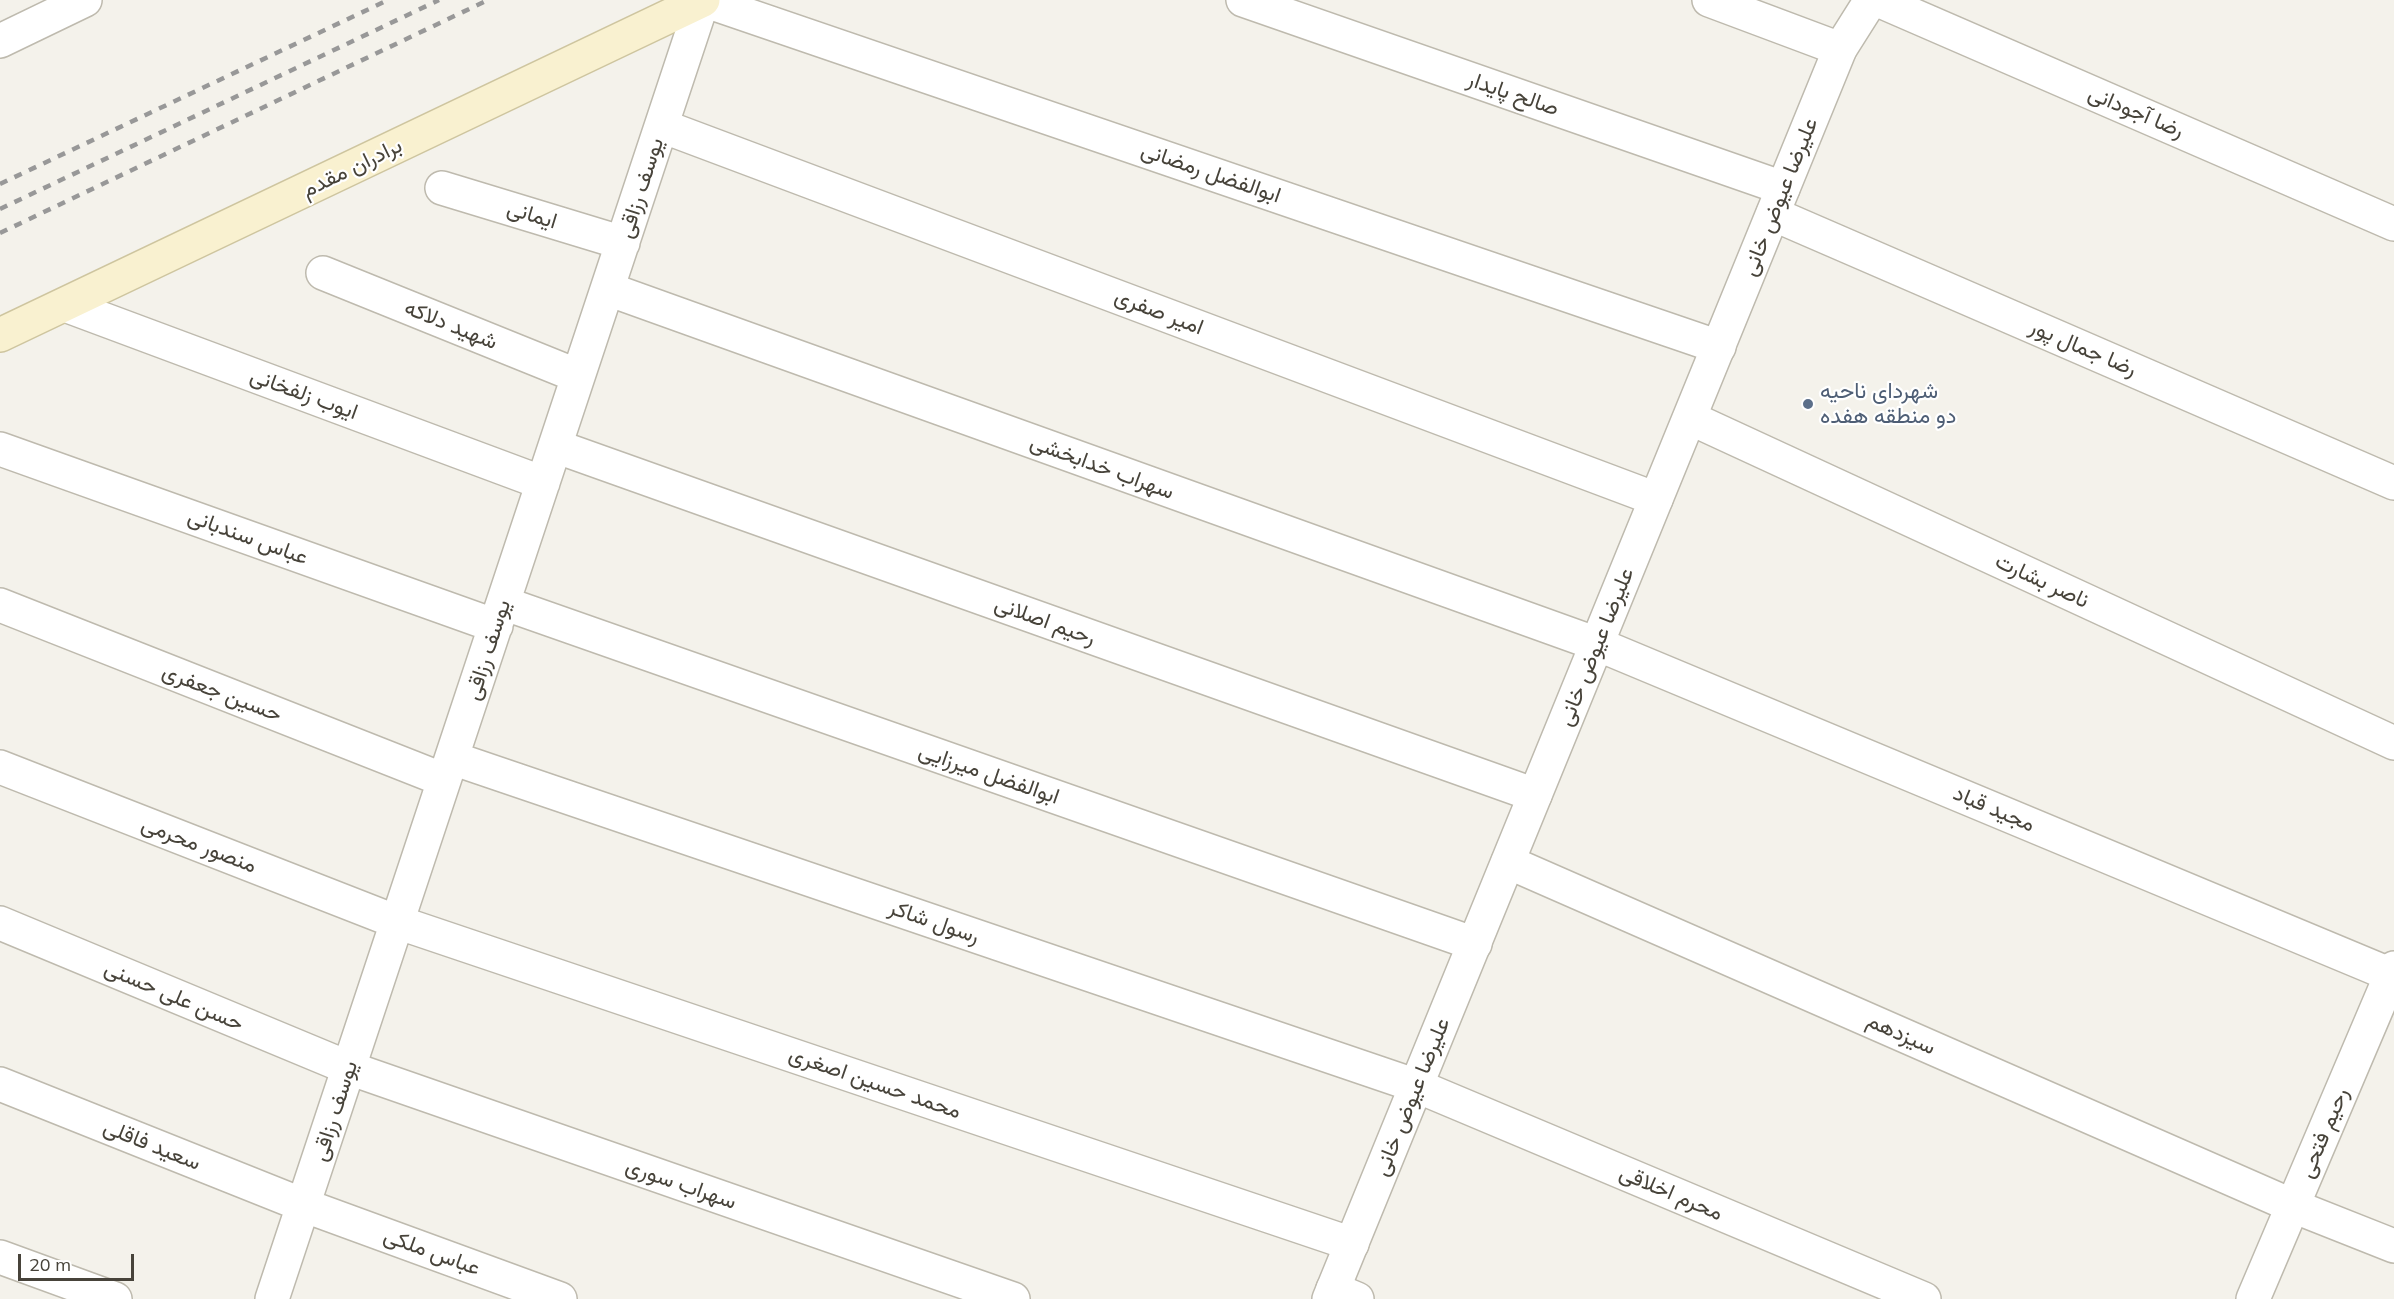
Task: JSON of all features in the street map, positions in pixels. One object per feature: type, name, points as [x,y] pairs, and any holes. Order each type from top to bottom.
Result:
[{"type":"main road","name":"برادران مقدم","points":[[0,335],[57,297],[663,0]]},
{"type":"main road","name":"برادران مقدم","points":[[0,311],[57,297],[703,0]]},
{"type":"street","points":[[0,40],[85,0]]},
{"type":"street","name":"یوسف رزاقی","points":[[272,1299],[703,0]]},
{"type":"street","name":"ابوالفضل رمضانی","points":[[703,0],[1719,347]]},
{"type":"street","name":"صالح پایدار","points":[[1243,0],[1778,201]]},
{"type":"street","points":[[1709,0],[1840,49]]},
{"type":"street","name":"علیرضا عیوض خانی","points":[[1340,1296],[1352,1244],[1840,49],[1871,0]]},
{"type":"street","name":"رضا آجودانی","points":[[1878,0],[2394,224]]},
{"type":"street","name":"امیر صفری","points":[[662,126],[1656,499]]},
{"type":"street","name":"ایمانی","points":[[442,188],[623,243]]},
{"type":"street","name":"رضا جمال پور","points":[[1778,201],[2394,483]]},
{"type":"street","name":"شهید دلاکه","points":[[323,273],[578,376]]},
{"type":"street","name":"سهراب خدابخشی","points":[[608,289],[1597,644]]},
{"type":"street","name":"ایوب زلفخانی","points":[[57,297],[543,483]]},
{"type":"street","name":"ناصر بشارت","points":[[1690,418],[2394,743]]},
{"type":"street","name":"رحیم اصلانی","points":[[555,446],[1535,795]]},
{"type":"street","name":"عباس سندبانی","points":[[0,448],[500,614]]},
{"type":"street","name":"حسین جعفری","points":[[0,605],[448,769]]},
{"type":"street","name":"ابوالفضل میرزایی","points":[[500,614],[1475,944]]},
{"type":"street","name":"مجید قباد","points":[[1597,644],[2393,973]]},
{"type":"street","name":"منصور محرمی","points":[[0,767],[397,922]]},
{"type":"street","name":"رسول شاکر","points":[[448,769],[1417,1086]]},
{"type":"street","name":"سیزدهم","points":[[1508,862],[2293,1206],[2394,1246]]},
{"type":"street","name":"محمد حسین اصغری","points":[[397,922],[1352,1244]]},
{"type":"street","name":"حسن علی حسنی","points":[[0,923],[349,1068]]},
{"type":"street","name":"رحیم فتحی","points":[[2253,1299],[2393,973]]},
{"type":"street","name":"سهراب سوری","points":[[349,1068],[1013,1299]]},
{"type":"street","name":"سعید فاقلی","points":[[0,1084],[303,1205]]},
{"type":"street","name":"محرم اخلاقی","points":[[1417,1086],[1924,1299]]},
{"type":"street","name":"عباس ملکی","points":[[303,1205],[560,1299]]},
{"type":"street","points":[[0,1257],[115,1299]]},
{"type":"railway","points":[[0,184],[388,0]]},
{"type":"railway","points":[[0,209],[439,0]]},
{"type":"railway","points":[[0,233],[488,0]]},
{"type":"place","name":"شهردای ناحیه دو منطقه هفده","points":[[1808,404]]}]
